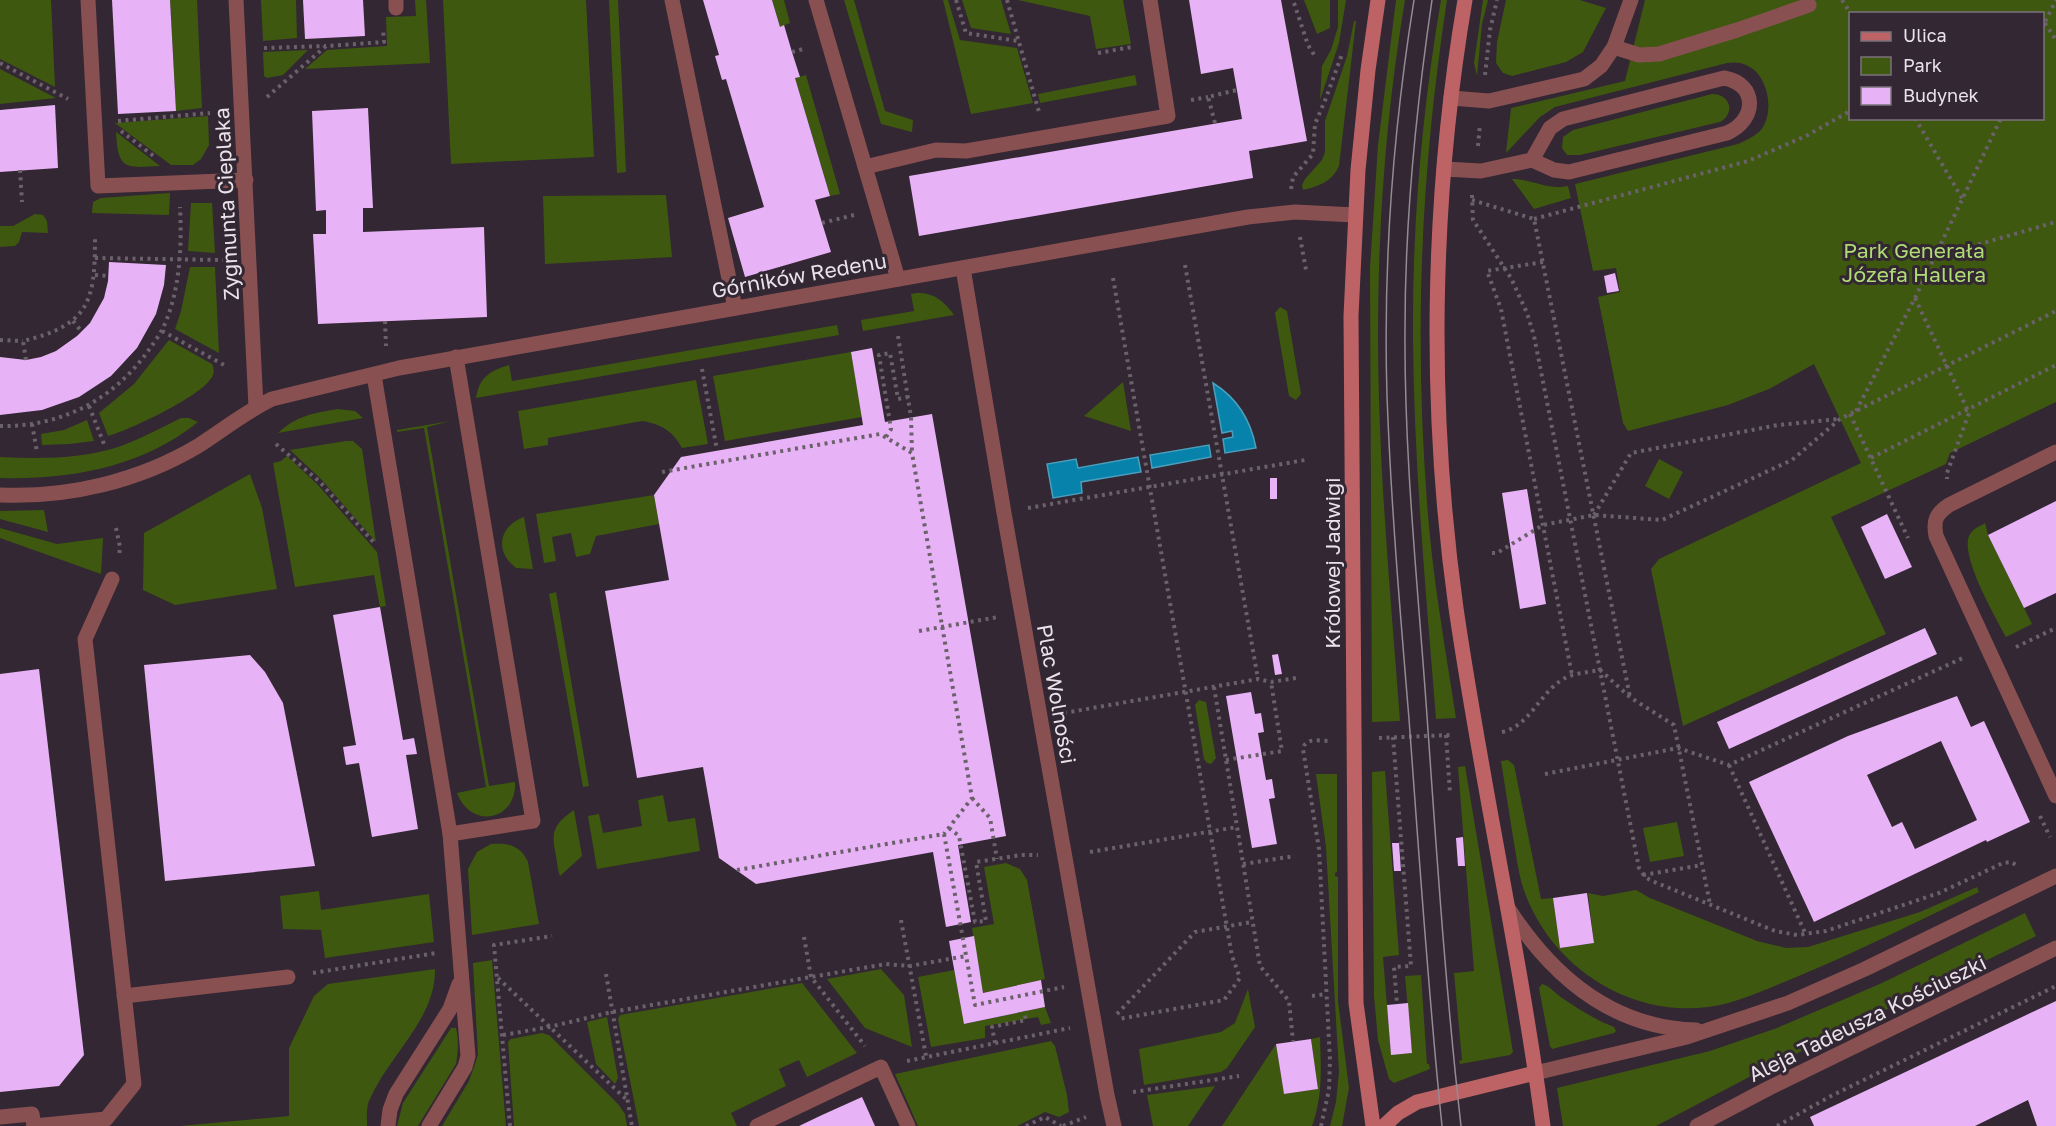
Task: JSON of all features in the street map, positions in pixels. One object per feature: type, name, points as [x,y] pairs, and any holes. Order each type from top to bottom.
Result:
[{"type":"main road","name":"Królowej Jadwigi","points":[[1373,1126],[1356,1003],[1351,316],[1355,215],[1362,126],[1378,0]]},
{"type":"main road","points":[[1465,0],[1451,99],[1439,230],[1437,329],[1445,511],[1456,608],[1543,1126]]},
{"type":"main road","points":[[1384,1126],[1398,1113],[1417,1102],[1535,1073]]},
{"type":"street","points":[[88,0],[98,186],[246,180]]},
{"type":"street","name":"Zygmunta Cieplaka","points":[[236,0],[256,406]]},
{"type":"street","points":[[672,0],[735,308]]},
{"type":"street","points":[[816,0],[898,279]]},
{"type":"street","points":[[865,167],[936,150],[966,151],[1168,116],[1150,0]]},
{"type":"street","points":[[1451,99],[1489,101],[1577,82],[1593,74],[1614,47],[1631,0]]},
{"type":"street","points":[[1614,47],[1639,55],[1659,54],[1809,5]]},
{"type":"street","points":[[1444,169],[1481,171],[1532,160],[1554,170],[1569,172],[1728,133],[1737,129],[1747,119],[1748,94],[1738,82],[1725,78],[1563,119],[1550,128],[1532,160]]},
{"type":"street","name":"Górników Redenu","points":[[0,495],[42,494],[99,486],[131,477],[163,464],[197,446],[256,406],[287,394],[456,357],[1248,217],[1295,212],[1355,215]]},
{"type":"street","name":"Plac Wolności","points":[[963,268],[1064,856],[1114,1126]]},
{"type":"street","points":[[450,834],[533,821],[456,357]]},
{"type":"street","points":[[374,375],[450,834],[468,1056],[460,1078],[429,1126]]},
{"type":"street","points":[[2056,452],[1949,505],[1938,513],[1934,523],[1936,536],[2056,796]]},
{"type":"street","points":[[0,1117],[32,1114],[34,1126],[106,1119],[134,1084],[86,639],[112,579]]},
{"type":"street","points":[[1535,1073],[1661,1044],[1714,1029],[1788,1003],[1839,981],[2056,876]]},
{"type":"street","points":[[1507,907],[1531,941],[1555,969],[1568,981],[1599,1002],[1624,1014],[1667,1027],[1688,1030],[1714,1029]]},
{"type":"street","name":"Aleja Tadeusza Kościuszki","points":[[1697,1126],[1769,1088],[2056,948]]},
{"type":"street","points":[[388,1126],[390,1110],[396,1094],[450,1009],[462,976]]},
{"type":"street","points":[[124,996],[288,977]]},
{"type":"street","points":[[757,1126],[881,1067],[908,1126]]},
{"type":"path","points":[[956,0],[966,33],[1018,41]]},
{"type":"path","points":[[1007,0],[1046,136]]},
{"type":"path","points":[[1486,70],[1490,30],[1497,0]]},
{"type":"path","points":[[2056,0],[2044,22],[2056,40]]},
{"type":"path","points":[[1294,3],[1308,45],[1316,58]]},
{"type":"path","points":[[260,48],[384,42],[382,16],[396,4]]},
{"type":"path","points":[[1098,54],[1157,42]]},
{"type":"path","points":[[266,97],[326,46]]},
{"type":"path","points":[[1291,192],[1293,177],[1313,154],[1314,130],[1344,47]]},
{"type":"path","points":[[0,63],[95,112],[162,162]]},
{"type":"path","points":[[1215,123],[1208,97],[1237,90]]},
{"type":"path","points":[[1472,200],[1534,219],[1748,162],[1806,136],[1849,112]]},
{"type":"path","points":[[108,121],[210,113]]},
{"type":"path","points":[[1477,149],[1481,116]]},
{"type":"path","points":[[1917,120],[1963,200]]},
{"type":"path","points":[[1855,412],[1915,298],[2000,120]]},
{"type":"path","points":[[20,170],[22,202]]},
{"type":"path","points":[[0,426],[53,420],[89,406],[127,376],[162,331],[176,287],[181,215],[179,183]]},
{"type":"path","points":[[1473,190],[1473,220],[1505,268],[1527,313],[1534,336],[1639,868],[1643,875],[1652,881],[1775,931],[1797,935],[1826,931],[1928,897],[2003,863],[2015,863],[2023,871]]},
{"type":"path","points":[[1534,219],[1630,698]]},
{"type":"path","points":[[1934,258],[2056,222]]},
{"type":"path","points":[[0,340],[23,341],[39,337],[73,321],[88,299],[95,275],[95,239]]},
{"type":"path","points":[[1301,244],[1306,270]]},
{"type":"path","points":[[95,258],[223,260]]},
{"type":"path","points":[[1543,262],[1487,271],[1501,309],[1572,675]]},
{"type":"path","points":[[1185,265],[1258,679]]},
{"type":"path","points":[[95,275],[108,276]]},
{"type":"path","points":[[1113,278],[1149,487],[1227,926],[1232,956],[1240,978],[1224,1000],[1111,1021],[1195,932],[1227,926],[1252,922]]},
{"type":"path","points":[[1915,298],[1969,413],[1947,473],[1949,505]]},
{"type":"path","points":[[1492,553],[1497,553],[1543,525],[1594,515],[1662,520],[1792,460],[1840,419],[2056,311]]},
{"type":"path","points":[[73,321],[82,332]]},
{"type":"path","points":[[385,321],[386,339]]},
{"type":"path","points":[[162,331],[226,366]]},
{"type":"path","points":[[898,336],[911,417],[912,453],[972,798],[990,818],[997,859]]},
{"type":"path","points":[[23,341],[26,360]]},
{"type":"path","points":[[886,437],[891,429],[879,355],[890,353],[898,399],[908,397]]},
{"type":"path","points":[[1871,458],[2056,365]]},
{"type":"path","points":[[702,369],[717,450]]},
{"type":"path","points":[[89,406],[104,444]]},
{"type":"path","points":[[1594,515],[1631,453],[1778,425],[1840,419]]},
{"type":"path","points":[[32,424],[37,452]]},
{"type":"path","points":[[662,472],[880,434],[912,453]]},
{"type":"path","points":[[276,444],[320,482],[381,551]]},
{"type":"path","points":[[1021,510],[1305,460]]},
{"type":"path","points":[[919,631],[987,619]]},
{"type":"path","points":[[1545,774],[1678,748],[1729,765],[1990,653],[2056,628]]},
{"type":"path","points":[[1600,670],[1630,698],[1674,725],[1710,904]]},
{"type":"path","points":[[1496,734],[1516,727],[1560,681],[1572,675],[1600,670]]},
{"type":"path","points":[[1040,717],[1258,679],[1271,682],[1296,678]]},
{"type":"path","points":[[1226,760],[1282,751],[1271,682]]},
{"type":"path","points":[[1214,687],[1260,966],[1289,1001],[1293,1041]]},
{"type":"path","points":[[1446,735],[1450,793]]},
{"type":"path","points":[[1372,738],[1459,735]]},
{"type":"path","points":[[1393,738],[1411,966],[1394,967],[1397,1004]]},
{"type":"path","points":[[1321,1126],[1330,1081],[1326,994],[1319,849],[1303,748],[1306,742],[1336,741]]},
{"type":"path","points":[[1729,765],[1806,934]]},
{"type":"path","points":[[972,798],[944,834],[975,1005],[1048,990]]},
{"type":"path","points":[[948,828],[959,836],[975,922],[986,921],[976,862],[1021,855],[1064,856],[1237,827]]},
{"type":"path","points":[[737,870],[944,834]]},
{"type":"path","points":[[1243,864],[1295,856]]},
{"type":"path","points":[[1643,875],[1702,865]]},
{"type":"path","points":[[901,920],[926,1056]]},
{"type":"path","points":[[510,1126],[494,945],[552,936]]},
{"type":"path","points":[[804,937],[811,977],[881,1067],[1056,1031]]},
{"type":"path","points":[[288,977],[440,952]]},
{"type":"path","points":[[503,1035],[612,1012],[886,964],[910,966],[966,956]]},
{"type":"path","points":[[606,974],[632,1126]]},
{"type":"path","points":[[498,978],[627,1101]]},
{"type":"path","points":[[1778,1126],[1826,1099],[2056,986]]},
{"type":"path","points":[[1312,996],[1326,994]]},
{"type":"path","points":[[995,1043],[992,1027],[1026,1020],[1024,1011]]},
{"type":"path","points":[[1107,1095],[1239,1076]]},
{"type":"path","points":[[1026,1126],[1045,1117],[1061,1126]]},
{"type":"green space","points":[[0,0],[51,0],[55,87],[0,59]]},
{"type":"green space","points":[[170,0],[197,0],[202,108],[176,111]]},
{"type":"green space","points":[[261,0],[296,0],[297,38],[263,41]]},
{"type":"green space","points":[[415,0],[426,0],[430,63],[305,69],[327,50],[387,46],[386,17],[416,16]]},
{"type":"green space","points":[[443,0],[586,0],[594,157],[451,164]]},
{"type":"green space","points":[[609,0],[618,0],[626,172],[617,173]]},
{"type":"green space","points":[[772,0],[784,0],[790,23],[780,27]]},
{"type":"green space","points":[[844,0],[854,0],[885,111],[913,120],[912,132],[881,124]]},
{"type":"green space","points":[[943,0],[948,0],[960,40],[1017,48],[1033,103],[971,114]]},
{"type":"green space","points":[[962,0],[1001,0],[1011,34],[971,28]]},
{"type":"green space","points":[[1018,0],[1123,0],[1131,44],[1096,49],[1090,16]]},
{"type":"green space","points":[[1304,0],[1330,0],[1330,28],[1317,34]]},
{"type":"green space","points":[[1338,0],[1346,0],[1339,43],[1320,100],[1322,66],[1331,50],[1338,27]]},
{"type":"green space","points":[[1396,0],[1405,0],[1391,99],[1382,199],[1378,349],[1382,479],[1400,721],[1372,722],[1370,268],[1378,145]]},
{"type":"green space","points":[[1441,0],[1447,0],[1431,126],[1426,189],[1422,251],[1421,375],[1429,529],[1456,718],[1436,719],[1418,482],[1413,297],[1416,211],[1424,126]]},
{"type":"green space","points":[[1483,0],[1488,0],[1482,24],[1477,76],[1474,63]]},
{"type":"green space","points":[[1506,0],[1580,0],[1606,8],[1583,52],[1566,62],[1512,76],[1503,73],[1496,63],[1497,42]]},
{"type":"green space","name":"Park Generała Józefa Hallera","points":[[1645,0],[2056,0],[2056,402],[1950,453],[1946,464],[1831,517],[1886,634],[1683,726],[1651,569],[1659,559],[1861,463],[1814,364],[1769,389],[1728,405],[1628,431],[1623,423],[1598,297],[1620,292],[1616,268],[1593,271],[1575,184],[1738,144],[1752,137],[1764,125],[1767,116],[1768,96],[1760,77],[1746,65],[1735,62],[1727,63],[1555,107],[1540,117],[1506,153],[1511,108],[1625,81]]},
{"type":"green space","points":[[1354,21],[1356,21],[1339,166],[1333,176],[1324,182],[1303,190],[1302,185],[1305,179],[1322,160],[1325,152],[1325,121],[1347,56]]},
{"type":"green space","points":[[308,50],[283,75],[267,78],[264,76],[263,52]]},
{"type":"green space","points":[[0,69],[56,98],[0,104]]},
{"type":"green space","points":[[806,75],[840,194],[830,196],[795,78]]},
{"type":"green space","points":[[1135,75],[1137,85],[1040,103],[1038,94]]},
{"type":"green space","points":[[1712,94],[1723,97],[1729,105],[1728,114],[1720,122],[1580,155],[1567,155],[1562,148],[1563,137],[1573,130]]},
{"type":"green space","points":[[208,116],[209,145],[201,159],[193,165],[171,165],[115,123]]},
{"type":"green space","points":[[116,132],[160,166],[139,167],[126,164],[119,154]]},
{"type":"green space","points":[[1512,179],[1553,187],[1568,186],[1571,198],[1534,209]]},
{"type":"green space","points":[[170,193],[169,215],[92,213],[93,202],[101,198]]},
{"type":"green space","points":[[666,195],[672,257],[545,264],[543,196]]},
{"type":"green space","points":[[191,203],[212,203],[215,253],[188,251]]},
{"type":"green space","points":[[35,214],[43,215],[47,221],[48,233],[22,232],[15,246],[0,247],[0,226],[13,226]]},
{"type":"green space","points":[[190,267],[215,267],[219,353],[175,329]]},
{"type":"green space","points":[[911,294],[929,294],[939,299],[954,315],[863,331],[861,320],[914,311]]},
{"type":"green space","points":[[1280,307],[1287,311],[1301,394],[1296,400],[1289,396],[1275,313]]},
{"type":"green space","points":[[837,325],[839,335],[476,398],[486,376],[509,365],[512,381]]},
{"type":"green space","points":[[169,340],[212,364],[214,371],[212,377],[202,388],[177,404],[108,436],[99,413],[134,384]]},
{"type":"green space","points":[[851,352],[862,417],[725,441],[713,376]]},
{"type":"green space","points":[[696,380],[708,444],[682,448],[666,429],[642,421],[548,438],[548,445],[524,449],[518,411]]},
{"type":"green space","points":[[1123,382],[1131,431],[1084,416]]},
{"type":"green space","points":[[337,409],[355,411],[363,418],[278,433],[299,419]]},
{"type":"green space","points":[[181,418],[189,418],[198,422],[154,450],[129,460],[78,473],[0,478],[0,457],[61,457],[107,450],[136,440]]},
{"type":"green space","points":[[87,420],[94,441],[42,445],[41,434],[64,430]]},
{"type":"green space","points":[[451,421],[427,427],[489,786],[515,782],[514,795],[509,805],[492,816],[482,816],[472,812],[464,805],[457,793],[486,787],[424,428],[397,432],[397,430]]},
{"type":"green space","points":[[353,441],[362,449],[376,542],[321,479],[290,450]]},
{"type":"green space","points":[[287,456],[317,484],[377,552],[386,606],[380,607],[374,575],[295,587],[273,463]]},
{"type":"green space","points":[[1659,459],[1683,472],[1669,499],[1645,486]]},
{"type":"green space","points":[[250,474],[262,508],[277,589],[175,605],[143,590],[144,533]]},
{"type":"green space","points":[[654,495],[659,524],[596,536],[590,554],[576,557],[571,533],[552,537],[556,561],[544,563],[536,514]]},
{"type":"green space","points":[[44,510],[48,532],[0,519],[0,511]]},
{"type":"green space","points":[[524,517],[533,569],[516,568],[504,554],[502,547],[502,540],[509,526]]},
{"type":"green space","points":[[1985,523],[1988,535],[2032,624],[2006,637],[1980,586],[1969,555],[1970,534]]},
{"type":"green space","points":[[0,528],[57,544],[103,538],[101,574],[0,538]]},
{"type":"green space","points":[[556,592],[589,786],[583,787],[549,594]]},
{"type":"green space","points":[[1199,700],[1206,702],[1216,758],[1211,764],[1204,759],[1195,705]]},
{"type":"green space","points":[[1508,760],[1514,765],[1541,899],[1553,898],[1560,948],[1594,943],[1588,893],[1603,896],[1636,890],[1650,898],[1757,941],[1786,948],[1808,947],[1920,912],[1977,887],[1979,892],[1841,958],[1741,999],[1708,1007],[1680,1008],[1653,1005],[1626,996],[1602,984],[1579,968],[1559,949],[1542,927],[1529,903],[1519,870],[1501,761]]},
{"type":"green space","points":[[1465,766],[1513,1052],[1510,1055],[1460,1064],[1459,1061],[1462,1060],[1454,973],[1474,971],[1458,767]]},
{"type":"green space","points":[[1385,771],[1399,955],[1383,957],[1391,1054],[1412,1053],[1405,976],[1421,975],[1427,1064],[1430,1069],[1394,1083],[1389,1079],[1378,1040],[1374,996],[1372,772]]},
{"type":"green space","points":[[1316,774],[1337,774],[1337,872],[1335,876],[1338,877],[1338,1001],[1349,1088],[1342,1126],[1330,1126],[1336,1102],[1339,1072],[1326,847]]},
{"type":"green space","points":[[663,795],[668,822],[695,818],[700,851],[597,869],[588,816],[599,814],[603,833],[642,826],[638,800]]},
{"type":"green space","points":[[574,810],[582,856],[560,876],[554,843],[556,827]]},
{"type":"green space","points":[[1677,822],[1684,856],[1650,862],[1643,828]]},
{"type":"green space","points":[[491,844],[513,846],[525,856],[539,924],[472,935],[468,869],[477,852]]},
{"type":"green space","points":[[1006,863],[1020,869],[1027,880],[1045,979],[983,993],[972,928],[994,924],[984,867]]},
{"type":"green space","points":[[319,891],[321,910],[429,894],[434,942],[325,958],[321,930],[283,929],[280,896]]},
{"type":"green space","points":[[2025,913],[2036,936],[1753,1075],[1656,1126],[1563,1126],[1557,1088],[1710,1051],[1777,1028],[1882,983]]},
{"type":"green space","points":[[492,960],[506,1126],[442,1126],[469,1081],[478,1055],[473,963]]},
{"type":"green space","points":[[435,969],[433,987],[420,1021],[388,1067],[369,1102],[367,1126],[180,1126],[289,1116],[289,1048],[314,996],[328,984]]},
{"type":"green space","points":[[881,969],[904,995],[912,1047],[865,1028],[827,979]]},
{"type":"green space","points":[[954,970],[965,1024],[1045,1007],[1051,1023],[1041,1025],[1038,1017],[985,1026],[985,1038],[931,1047],[918,977]]},
{"type":"green space","points":[[802,983],[857,1053],[807,1077],[799,1060],[779,1069],[786,1086],[731,1113],[737,1126],[639,1126],[618,1019],[620,1015]]},
{"type":"green space","points":[[1542,984],[1587,1014],[1614,1027],[1616,1031],[1552,1049],[1539,988]]},
{"type":"green space","points":[[1248,989],[1255,1027],[1227,1068],[1221,1072],[1144,1085],[1139,1049],[1221,1032],[1235,1023]]},
{"type":"green space","points":[[607,1017],[618,1078],[615,1084],[596,1064],[587,1022]]},
{"type":"green space","points":[[451,1028],[456,1028],[457,1033],[456,1064],[418,1126],[397,1126],[403,1103]]},
{"type":"green space","points":[[542,1033],[549,1035],[618,1104],[625,1114],[627,1126],[514,1126],[508,1042],[511,1039]]},
{"type":"green space","points":[[1320,1037],[1320,1093],[1312,1126],[1222,1126],[1276,1044],[1284,1094],[1318,1089],[1311,1039]]},
{"type":"green space","points":[[1051,1041],[1055,1046],[1069,1112],[1059,1117],[1045,1112],[1017,1126],[918,1126],[895,1074]]},
{"type":"green space","points":[[1215,1086],[1188,1126],[1153,1126],[1147,1095]]},
{"type":"water","points":[[1213,383],[1222,389],[1242,411],[1251,429],[1256,448],[1225,453],[1223,439],[1233,437],[1232,431],[1222,433]]},
{"type":"water","points":[[1209,445],[1211,457],[1152,468],[1150,455]]},
{"type":"water","points":[[1138,457],[1141,472],[1081,482],[1082,493],[1053,498],[1047,464],[1076,459],[1078,468]]},
{"type":"building","points":[[112,0],[170,0],[176,111],[118,114]]},
{"type":"building","points":[[303,0],[363,0],[365,36],[305,39]]},
{"type":"building","points":[[703,0],[772,0],[780,27],[784,25],[800,77],[795,78],[830,196],[815,200],[831,252],[745,277],[728,218],[764,207],[726,79],[722,80],[715,56],[719,55]]},
{"type":"building","points":[[1189,0],[1281,0],[1307,141],[1249,151],[1253,178],[919,236],[909,176],[1242,119],[1233,68],[1201,74]]},
{"type":"building","points":[[55,105],[58,168],[0,172],[0,110]]},
{"type":"building","points":[[368,108],[373,208],[363,208],[363,232],[484,227],[487,317],[318,324],[313,234],[326,234],[326,210],[316,211],[312,111]]},
{"type":"building","points":[[109,262],[166,265],[164,285],[156,314],[137,348],[111,376],[79,397],[42,410],[0,415],[0,357],[26,360],[41,357],[56,351],[77,336],[90,323],[104,298]]},
{"type":"building","points":[[1615,273],[1619,291],[1607,293],[1604,276]]},
{"type":"building","points":[[872,348],[885,422],[932,414],[1006,836],[958,845],[971,922],[946,927],[933,852],[756,884],[719,858],[703,767],[637,778],[605,591],[669,580],[654,495],[681,457],[863,425],[851,352]]},
{"type":"building","points":[[1270,478],[1277,478],[1277,499],[1270,499]]},
{"type":"building","points":[[1527,489],[1546,604],[1520,609],[1502,493]]},
{"type":"building","points":[[2056,501],[2056,593],[2024,608],[1988,535]]},
{"type":"building","points":[[1887,514],[1912,567],[1885,579],[1861,527]]},
{"type":"building","points":[[380,607],[403,740],[414,738],[417,754],[406,755],[418,829],[372,837],[359,763],[346,765],[343,747],[356,745],[333,615]]},
{"type":"building","points":[[1925,628],[1937,654],[1729,749],[1717,722]]},
{"type":"building","points":[[1278,654],[1282,674],[1275,675],[1272,655]]},
{"type":"building","points":[[250,655],[265,672],[283,703],[315,866],[165,881],[144,665]]},
{"type":"building","points":[[39,669],[84,1055],[59,1086],[0,1092],[0,674]]},
{"type":"building","points":[[1251,692],[1255,714],[1261,713],[1264,732],[1258,733],[1266,780],[1272,779],[1275,798],[1269,799],[1277,844],[1252,848],[1226,696]]},
{"type":"building","points":[[1957,696],[1971,727],[1984,721],[2030,822],[1987,842],[1986,840],[1814,922],[1749,782],[1848,736]],"holes":[[[1941,741],[1977,820],[1915,849],[1902,822],[1892,827],[1867,775]]]},
{"type":"building","points":[[1463,837],[1465,866],[1458,866],[1456,838]]},
{"type":"building","points":[[1392,843],[1399,843],[1401,871],[1394,871]]},
{"type":"building","points":[[1587,893],[1594,943],[1560,948],[1553,898]]},
{"type":"building","points":[[974,936],[983,993],[1041,980],[1045,1007],[964,1024],[949,941]]},
{"type":"building","points":[[2056,1001],[2056,1126],[2037,1126],[2028,1100],[1975,1126],[1814,1126],[1810,1117]]},
{"type":"building","points":[[1408,1003],[1412,1053],[1391,1055],[1387,1005]]},
{"type":"building","points":[[1311,1039],[1318,1089],[1284,1094],[1276,1044]]},
{"type":"building","points":[[862,1097],[875,1126],[799,1126],[822,1115]]},
{"type":"tram line","points":[[1414,0],[1400,99],[1391,198],[1388,247],[1387,396],[1399,598],[1442,1126]]},
{"type":"tram line","points":[[1432,0],[1416,123],[1409,205],[1405,375],[1412,515],[1437,861],[1461,1126]]}]
